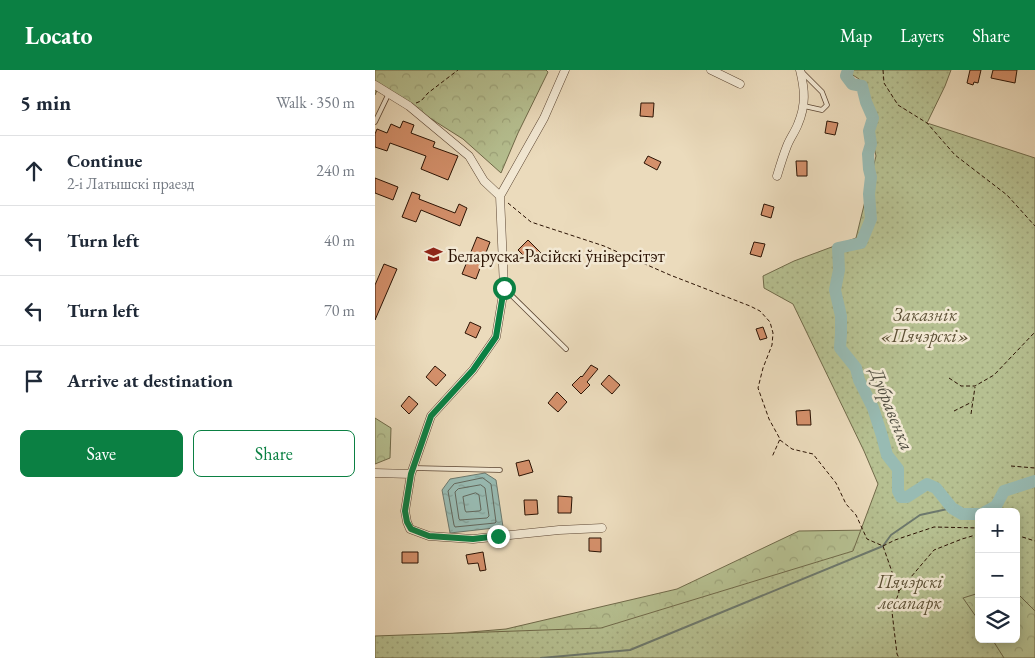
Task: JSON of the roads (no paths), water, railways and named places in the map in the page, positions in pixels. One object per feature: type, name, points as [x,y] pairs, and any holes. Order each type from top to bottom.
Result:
[{"type":"street","points":[[565,70],[544,118],[500,196],[504,288],[496,337],[473,370],[431,416],[412,471],[405,511],[407,522],[411,529],[429,536],[473,539],[559,530],[602,528]]},
{"type":"street","points":[[711,70],[740,84]]},
{"type":"street","points":[[777,176],[787,145],[798,124],[803,106],[805,95],[800,70]]},
{"type":"street","points":[[375,85],[409,106],[469,156],[484,181],[500,196]]},
{"type":"street","points":[[375,473],[412,471]]},
{"type":"lane","points":[[800,70],[822,92],[827,105],[822,110],[803,106]]},
{"type":"lane","points":[[375,122],[389,94]]},
{"type":"lane","points":[[504,288],[566,349]]},
{"type":"lane","points":[[412,471],[500,470]]},
{"type":"water","points":[[485,473],[496,480],[503,527],[450,533],[442,490],[450,479]]},
{"type":"waterway","name":"Дубравенка","points":[[848,70],[846,76],[852,84],[862,86],[873,118],[869,131],[871,144],[868,154],[871,177],[869,194],[871,219],[861,243],[838,248],[839,270],[835,290],[841,316],[840,348],[856,368],[859,380],[873,408],[887,455],[898,469],[898,491],[901,497],[907,497],[927,484],[936,488],[952,508],[962,514],[975,514]]},
{"type":"waterway","name":"Дубравенка","points":[[992,508],[996,506],[1004,491],[1035,481]]},
{"type":"waterway","points":[[541,658],[630,650],[883,546],[891,535],[920,515],[952,508]]},
{"type":"place","name":"Беларуска-Расійскі ўніверсітэт","points":[[433,255]]},
{"type":"park label","name":"Заказнік «Пячэрскі»","points":[[925,324]]},
{"type":"park label","name":"Пячэрскі лесапарк","points":[[910,591]]}]
